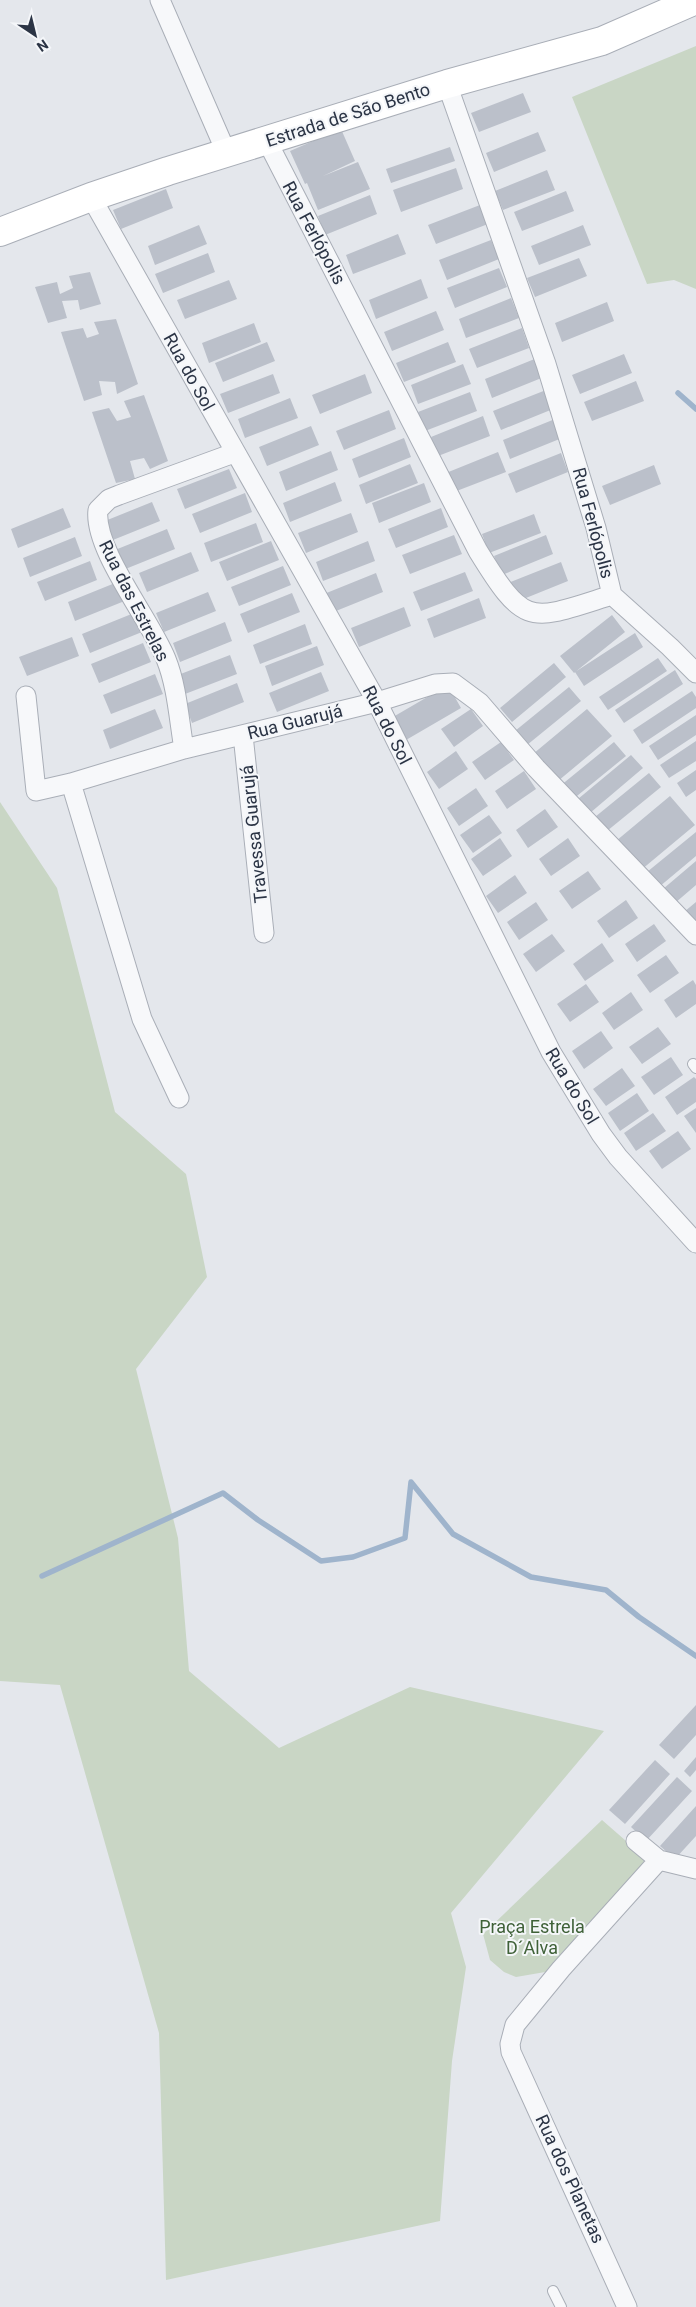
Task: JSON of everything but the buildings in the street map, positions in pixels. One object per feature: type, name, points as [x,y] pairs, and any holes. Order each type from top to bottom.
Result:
[{"type":"street","points":[[160,0],[226,154]]},
{"type":"street","name":"Estrada de São Bento","points":[[0,232],[91,197],[266,141],[447,84],[602,41],[696,0]]},
{"type":"street","name":"Rua Ferlópolis","points":[[266,141],[478,551],[499,586],[520,608],[528,613],[539,615],[562,611],[612,595],[596,528],[546,364],[447,84]]},
{"type":"street","name":"Rua do Sol","points":[[91,197],[234,453],[377,702],[551,1052],[600,1134],[618,1158],[696,1243]]},
{"type":"street","name":"Rua das Estrelas","points":[[184,749],[167,660],[106,550],[98,527],[98,510],[109,499],[234,453]]},
{"type":"street","points":[[612,595],[696,673]]},
{"type":"street","name":"Rua Guarujá","points":[[26,696],[36,791],[71,783],[184,749],[377,702],[436,684],[453,683],[464,689],[480,703],[536,768],[696,935]]},
{"type":"street","name":"Travessa Guarujá","points":[[243,735],[264,933]]},
{"type":"street","points":[[71,783],[142,1019],[179,1098]]},
{"type":"street","points":[[636,1841],[659,1860],[696,1869]]},
{"type":"street","name":"Rua dos Planetas","points":[[627,2307],[511,2052],[511,2036],[516,2025],[561,1969],[659,1860]]},
{"type":"lane","points":[[553,2291],[561,2307]]},
{"type":"green space","points":[[696,46],[696,289],[674,280],[647,284],[572,97]]},
{"type":"green space","points":[[0,802],[57,888],[115,1112],[186,1174],[207,1277],[136,1369],[178,1538],[189,1671],[279,1748],[410,1687],[604,1731],[451,1913],[466,1967],[452,2061],[440,2221],[166,2280],[159,2033],[60,1685],[0,1681]]},
{"type":"green space","name":"Praça Estrela D´Alva","points":[[602,1820],[649,1861],[551,1971],[516,1977],[504,1972],[490,1960],[483,1934]]},
{"type":"waterway","points":[[678,393],[696,409]]},
{"type":"waterway","points":[[42,1576],[223,1493],[258,1520],[321,1561],[353,1557],[405,1538],[411,1482],[453,1534],[531,1577],[606,1590],[639,1617],[696,1656]]}]
